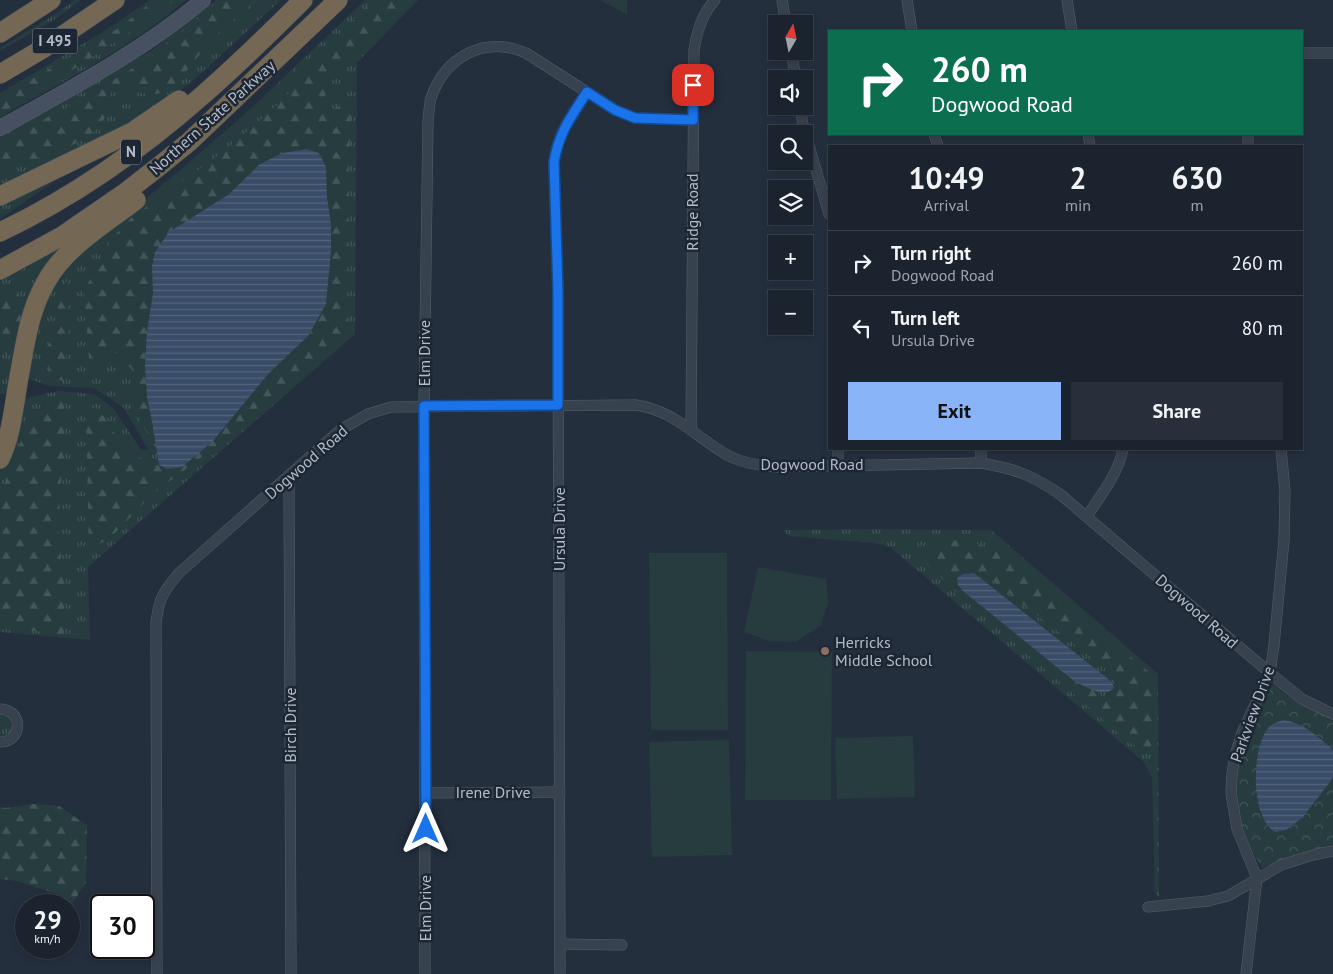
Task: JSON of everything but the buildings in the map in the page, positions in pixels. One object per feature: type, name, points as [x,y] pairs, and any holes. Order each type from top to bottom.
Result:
[{"type":"highway","name":"I 495","points":[[0,33],[51,0]]},
{"type":"highway","name":"Northern State Parkway","points":[[0,232],[77,189],[144,144],[204,94],[303,0]]},
{"type":"highway","name":"Northern State Parkway","points":[[0,270],[62,236],[94,215],[189,142],[338,0]]},
{"type":"highway","name":"I 495","points":[[0,74],[44,48],[113,2]]},
{"type":"highway","points":[[0,196],[132,132],[165,111],[196,86],[248,53]]},
{"type":"highway","points":[[0,459],[8,440],[29,324],[36,302],[46,281],[72,250],[151,188],[189,142]]},
{"type":"main road","points":[[0,128],[119,61],[168,28],[204,0]]},
{"type":"street","name":"Ridge Road","points":[[691,430],[694,50],[698,28],[715,0]]},
{"type":"street","points":[[782,0],[784,15]]},
{"type":"street","points":[[907,0],[912,30]]},
{"type":"street","points":[[1067,0],[1072,30]]},
{"type":"street","name":"Elm Drive","points":[[425,974],[424,406],[428,121],[430,101],[435,88],[451,66],[463,56],[480,48],[495,45],[526,53],[615,110],[635,118],[693,120]]},
{"type":"street","points":[[1303,53],[1333,53]]},
{"type":"street","name":"Ursula Drive","points":[[560,974],[558,292],[554,162],[561,133],[587,92]]},
{"type":"street","points":[[801,115],[828,211]]},
{"type":"street","name":"Dogwood Road","points":[[157,974],[156,624],[159,603],[165,590],[179,573],[340,430],[368,414],[391,407],[640,406],[662,412],[727,455],[742,461],[775,467],[981,463],[1009,468],[1037,479],[1061,495],[1302,699],[1333,714]]},
{"type":"street","points":[[838,450],[838,465]]},
{"type":"street","points":[[981,450],[981,463]]},
{"type":"street","points":[[1087,516],[1111,480],[1123,450]]},
{"type":"street","name":"Parkview Drive","points":[[1246,974],[1257,878],[1236,829],[1231,793],[1232,774],[1235,755],[1243,730],[1270,673],[1284,540],[1285,491],[1282,450]]},
{"type":"street","name":"Birch Drive","points":[[289,476],[291,974]]},
{"type":"street","points":[[0,709],[12,712],[18,721],[18,726],[10,740],[0,742]]},
{"type":"street","name":"Irene Drive","points":[[426,793],[560,792]]},
{"type":"street","points":[[1148,907],[1208,901],[1228,896],[1281,865],[1333,851]]},
{"type":"street","points":[[560,944],[622,944]]},
{"type":"green space","points":[[75,0],[81,0],[57,18],[0,51],[0,48]]},
{"type":"green space","points":[[150,0],[186,0],[120,49],[0,117],[0,93],[103,32]]},
{"type":"green space","points":[[154,0],[175,0],[89,59],[0,113],[0,98],[119,28]]},
{"type":"green space","points":[[216,0],[281,0],[196,78],[143,119],[0,187],[0,135],[152,50]]},
{"type":"green space","points":[[220,0],[256,0],[210,42],[174,85],[164,91],[153,94],[140,92],[124,84],[112,89],[104,119],[97,129],[86,138],[0,173],[0,142],[83,99],[157,53]]},
{"type":"green space","points":[[365,0],[418,0],[357,63],[355,334],[88,567],[90,640],[0,632],[0,470],[13,446],[22,399],[58,391],[94,394],[114,409],[141,450],[149,450],[123,407],[94,388],[50,386],[26,378],[35,321],[51,283],[79,249],[130,212],[185,166],[257,103]]},
{"type":"green space","points":[[373,0],[408,0],[345,64],[331,83],[321,108],[329,112],[347,101],[351,103],[346,291],[348,329],[334,346],[214,448],[155,492],[113,535],[89,551],[86,416],[95,407],[108,421],[120,444],[129,453],[167,469],[308,336],[326,304],[331,251],[331,225],[327,197],[306,149],[283,153],[260,164],[228,195],[205,210],[152,267],[153,293],[147,332],[145,366],[147,397],[157,452],[139,418],[134,372],[118,353],[103,350],[95,379],[90,372],[84,291],[112,238],[132,217],[222,153],[283,100],[350,23]]},
{"type":"green space","points":[[600,0],[627,0],[627,14]]},
{"type":"green space","points":[[57,176],[59,178],[0,219],[0,201]]},
{"type":"green space","points":[[58,246],[62,252],[11,393],[0,394],[0,281],[20,271]]},
{"type":"green space","points":[[68,280],[66,382],[56,379],[51,374],[48,366],[49,341],[58,308],[60,288]]},
{"type":"green space","points":[[0,291],[19,295],[20,303],[20,327],[15,342],[6,354],[0,354]]},
{"type":"green space","points":[[63,397],[65,421],[58,530],[64,584],[64,635],[0,626],[0,492],[17,450],[31,424],[50,403]]},
{"type":"green space","points":[[784,530],[991,530],[1158,674],[1159,897],[1155,893],[1152,778],[1144,762],[890,547],[874,543],[790,536]]},
{"type":"green space","points":[[963,539],[1003,553],[1030,574],[1051,599],[1143,666],[1154,678],[1153,751],[1144,751],[1128,741],[987,619],[991,619],[1109,701],[1116,696],[1115,683],[1110,672],[988,577],[974,570],[962,571],[955,582],[956,592],[921,559],[922,554],[932,552],[939,543]]},
{"type":"green space","points":[[649,553],[727,553],[728,730],[651,730]]},
{"type":"green space","points":[[758,567],[826,579],[828,603],[821,625],[796,642],[770,641],[744,632]]},
{"type":"green space","points":[[746,651],[832,652],[831,800],[745,800]]},
{"type":"green space","points":[[1274,683],[1295,699],[1333,716],[1333,845],[1262,868],[1240,828],[1236,789],[1237,773],[1239,757],[1248,728]]},
{"type":"green space","points":[[0,709],[18,726],[0,742]]},
{"type":"green space","points":[[913,736],[915,797],[837,799],[835,738]]},
{"type":"green space","points":[[729,740],[732,855],[652,857],[649,742]]},
{"type":"green space","points":[[33,804],[59,806],[87,825],[86,883],[79,894],[57,894],[17,881],[0,879],[0,807]]},
{"type":"water","points":[[306,149],[319,153],[326,167],[327,197],[331,225],[331,251],[326,304],[308,336],[269,373],[212,442],[182,467],[167,469],[159,465],[147,397],[145,366],[147,332],[153,293],[152,266],[155,252],[169,232],[228,195],[260,164],[283,153]]},
{"type":"water","points":[[974,573],[1112,682],[1114,688],[1110,691],[1099,692],[1074,681],[963,591],[958,585],[957,578],[963,574]]},
{"type":"water","points":[[1283,720],[1303,726],[1331,748],[1333,751],[1333,776],[1302,818],[1286,830],[1275,832],[1267,824],[1257,798],[1256,765],[1263,736],[1269,727]]},
{"type":"place","name":"Herricks Middle School","points":[[825,651]]},
{"type":"route","points":[[426,829],[424,406],[558,405],[558,292],[554,162],[561,133],[587,92],[615,110],[635,118],[693,120],[693,85]]}]
